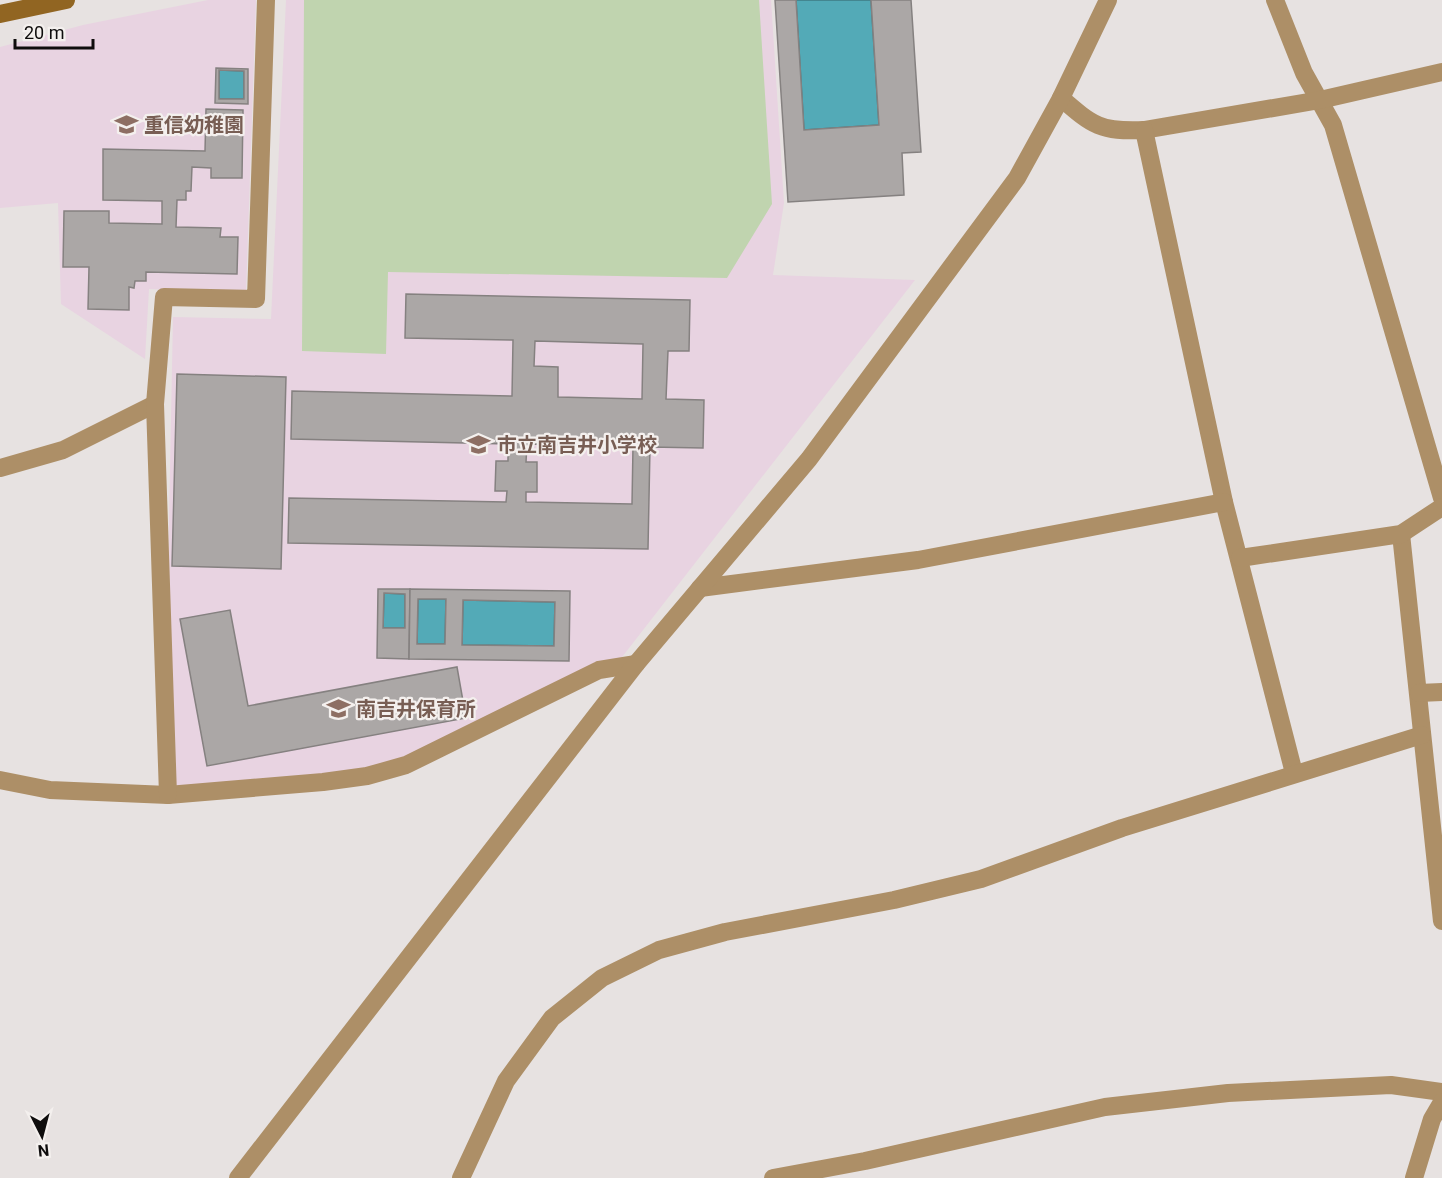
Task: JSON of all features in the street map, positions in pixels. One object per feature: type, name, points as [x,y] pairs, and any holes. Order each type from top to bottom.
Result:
[{"type":"main road","points":[[0,14],[66,0]]},
{"type":"street","points":[[168,795],[155,404],[164,297],[256,299],[266,0]]},
{"type":"street","points":[[238,1178],[636,664],[808,459],[1010,187],[1061,98],[1108,0]]},
{"type":"street","points":[[1275,0],[1304,73],[1334,125],[1442,498]]},
{"type":"street","points":[[1061,98],[1091,124],[1121,131],[1144,130],[1320,100],[1442,72]]},
{"type":"street","points":[[1144,130],[1224,502],[1294,773]]},
{"type":"street","points":[[0,468],[63,450],[155,404]]},
{"type":"street","points":[[700,588],[918,560],[1224,502]]},
{"type":"street","points":[[1240,558],[1401,534],[1442,507]]},
{"type":"street","points":[[1401,534],[1442,921]]},
{"type":"street","points":[[0,780],[50,790],[168,795],[323,782],[376,773],[406,765],[599,670],[636,664]]},
{"type":"street","points":[[1419,693],[1442,692]]},
{"type":"street","points":[[461,1178],[506,1081],[552,1018],[602,978],[658,950],[725,932],[894,900],[981,879],[1122,828],[1422,735]]},
{"type":"street","points":[[773,1178],[865,1161],[1106,1107],[1263,1091],[1390,1085],[1442,1092]]},
{"type":"street","points":[[1414,1178],[1432,1119],[1442,1102]]},
{"type":"shaded area","name":"重信幼稚園","points":[[208,0],[256,0],[246,292],[149,289],[145,359],[61,304],[58,203],[0,208],[0,47],[83,25]]},
{"type":"shaded area","name":"市立南吉井小学校","points":[[286,0],[771,0],[784,203],[773,275],[915,280],[619,661],[406,757],[367,770],[176,789],[168,572],[173,317],[271,319]]},
{"type":"green space","points":[[304,0],[759,0],[772,204],[727,278],[388,272],[386,354],[302,351]]},
{"type":"water","points":[[796,0],[871,0],[879,125],[804,130]]},
{"type":"water","points":[[219,70],[244,71],[244,99],[219,99]]},
{"type":"water","points":[[384,593],[405,594],[405,628],[383,628]]},
{"type":"water","points":[[418,599],[446,599],[445,644],[417,644]]},
{"type":"water","points":[[463,600],[555,602],[554,646],[462,645]]},
{"type":"building","points":[[775,0],[796,0],[804,130],[879,125],[871,0],[911,0],[921,152],[902,153],[904,195],[788,202]]},
{"type":"building","points":[[216,68],[248,69],[248,104],[215,103]],"holes":[[[219,70],[244,71],[244,99],[219,99]]]},
{"type":"building","points":[[206,109],[243,110],[242,178],[211,178],[211,168],[192,167],[191,191],[186,191],[186,200],[177,200],[176,227],[221,228],[220,237],[238,237],[237,274],[146,272],[146,281],[135,281],[134,288],[129,287],[129,310],[88,309],[89,267],[63,267],[64,211],[109,211],[109,223],[162,224],[162,201],[103,200],[103,149],[205,151]]},
{"type":"building","points":[[406,294],[690,300],[689,351],[668,351],[666,399],[704,400],[703,448],[650,447],[648,549],[288,543],[289,498],[506,502],[507,491],[495,491],[496,461],[508,461],[508,444],[291,439],[292,391],[512,396],[513,340],[405,338]],"holes":[[[535,341],[643,344],[642,399],[558,397],[558,367],[534,366]],[[527,444],[633,446],[632,504],[526,502],[526,492],[537,492],[537,462],[526,462]]]},
{"type":"building","points":[[177,374],[286,377],[281,569],[172,566]]},
{"type":"building","points":[[378,589],[410,589],[409,659],[377,658]],"holes":[[[384,593],[405,594],[405,628],[383,628]]]},
{"type":"building","points":[[410,589],[570,591],[569,661],[409,659]],"holes":[[[418,599],[446,599],[445,644],[417,644]],[[463,600],[555,602],[554,646],[462,645]]]},
{"type":"building","points":[[230,610],[248,706],[457,667],[466,718],[207,766],[180,619]]},
{"type":"place","name":"重信幼稚園","points":[[126,125]]},
{"type":"place","name":"市立南吉井小学校","points":[[479,445]]},
{"type":"place","name":"南吉井保育所","points":[[338,709]]}]
